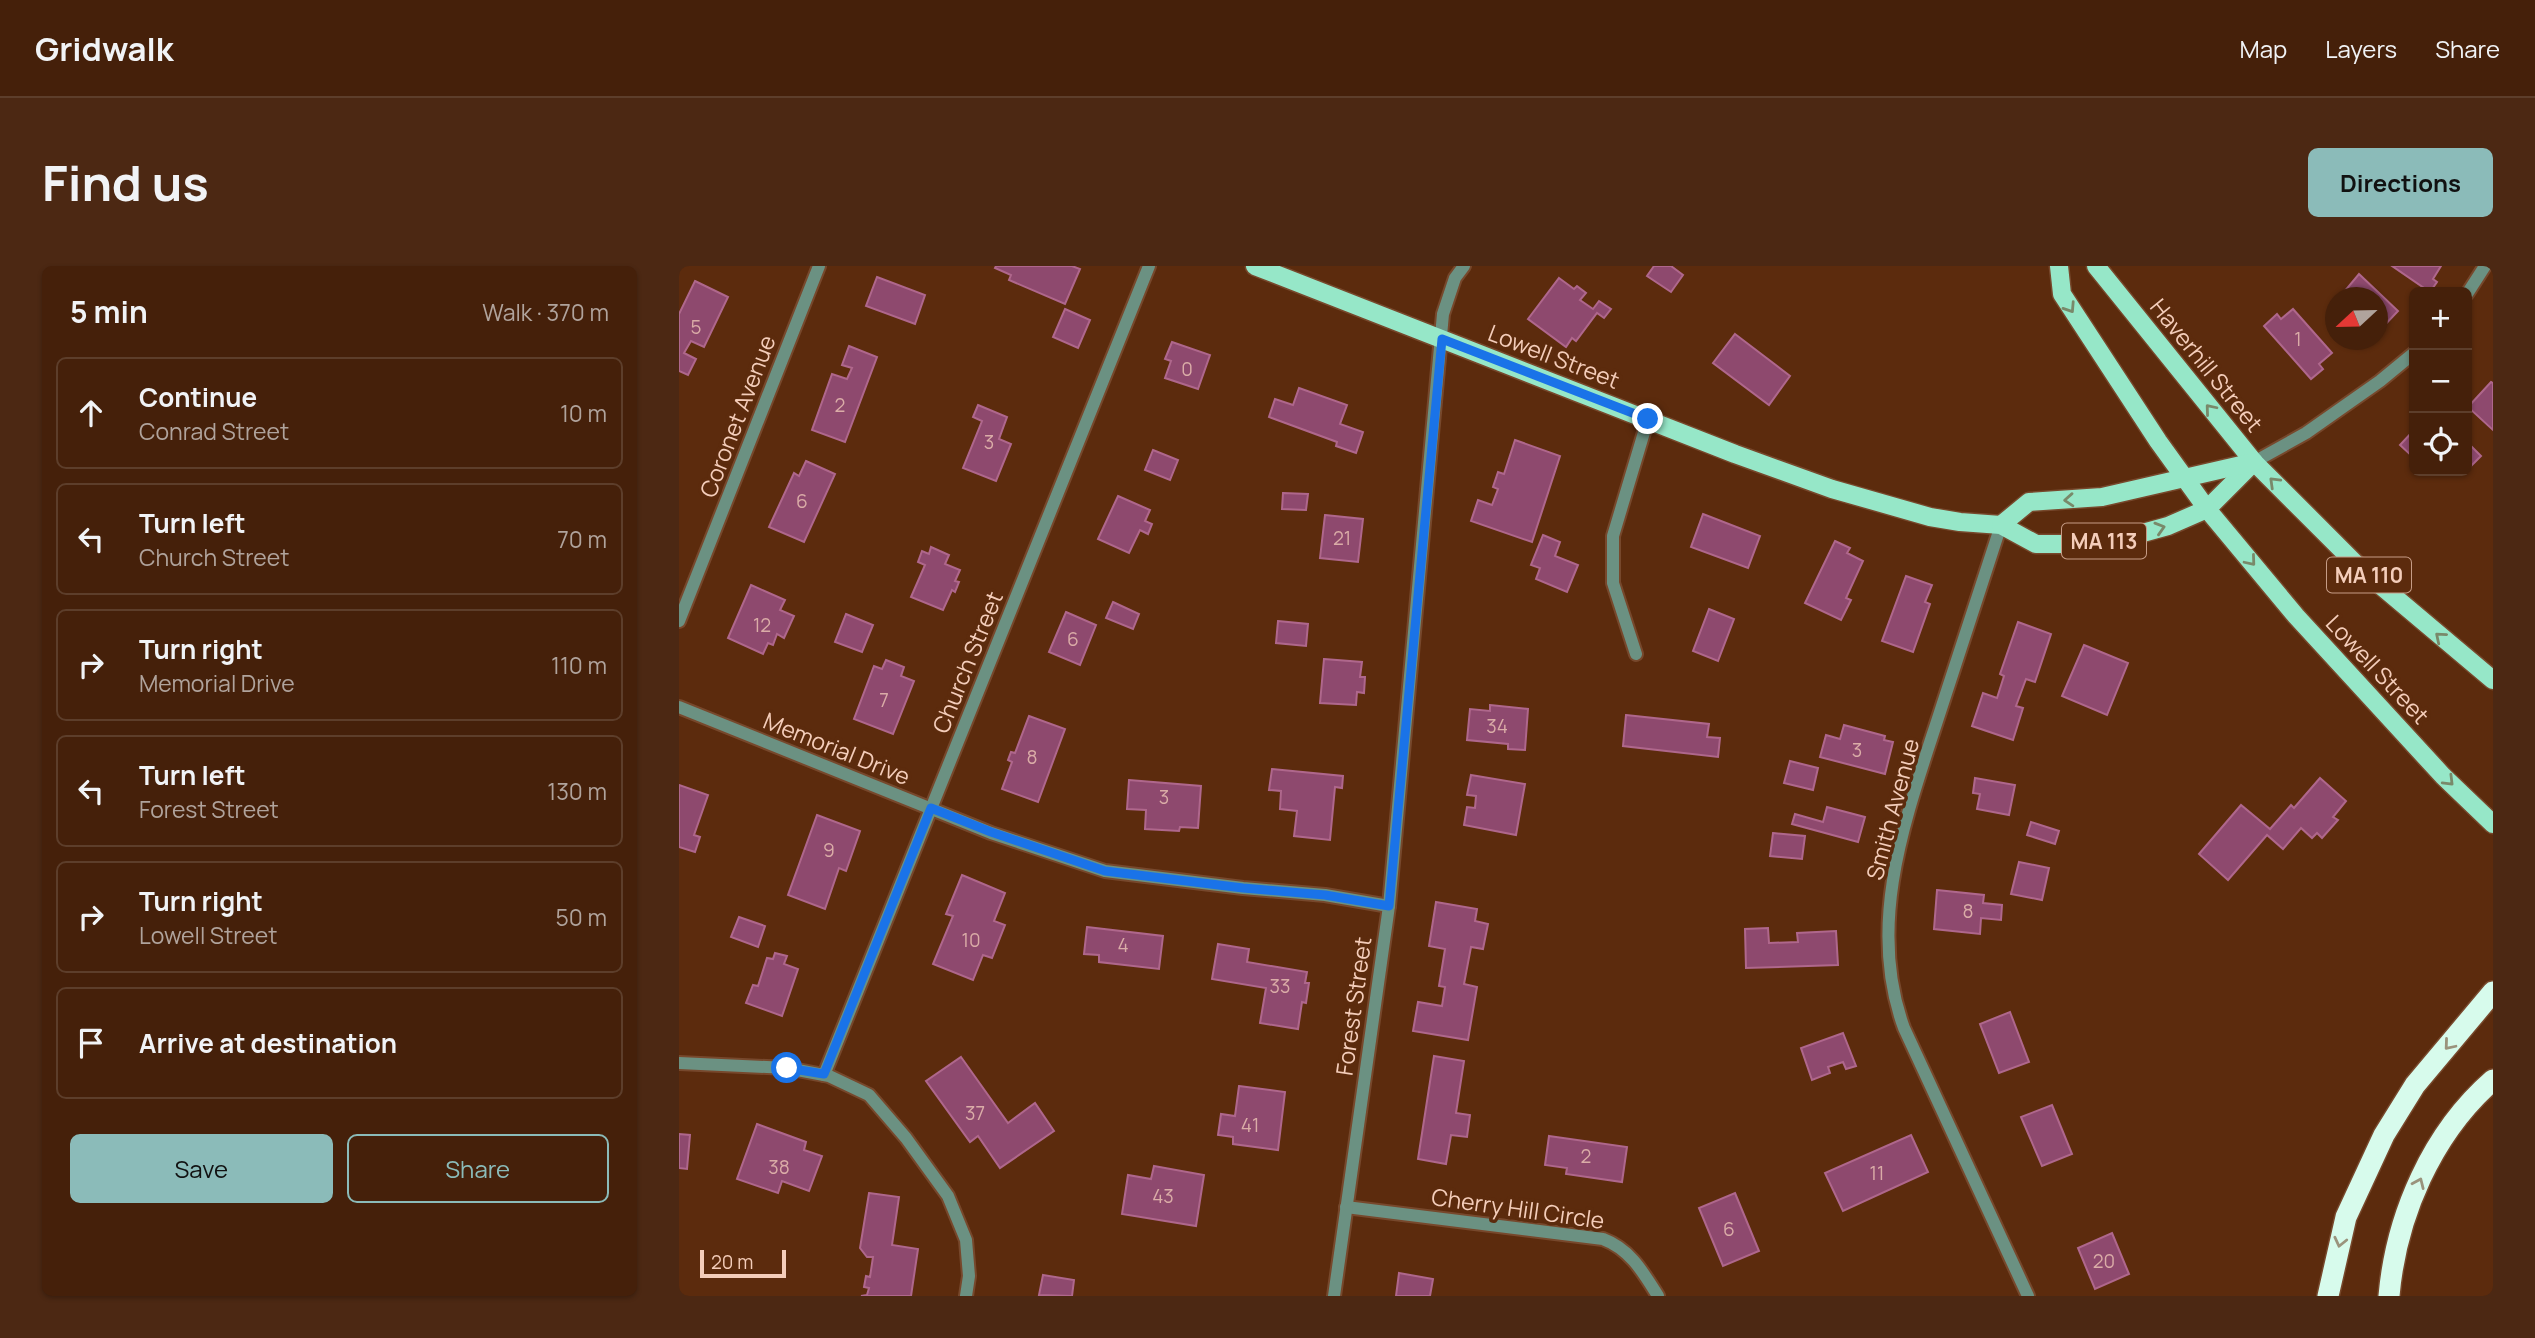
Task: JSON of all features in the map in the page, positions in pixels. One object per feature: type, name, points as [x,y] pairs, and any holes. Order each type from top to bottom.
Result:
[{"type":"highway","points":[[2328,1296],[2346,1217],[2384,1135],[2415,1085],[2493,992]]},
{"type":"highway","points":[[2389,1296],[2405,1215],[2420,1179],[2438,1145],[2458,1117],[2493,1080]]},
{"type":"main road","name":"Lowell Street","points":[[1255,266],[1784,472],[1898,510],[1960,522],[2001,524],[2036,544],[2077,544],[2132,536],[2168,526],[2207,509],[2254,462]]},
{"type":"main road","points":[[2059,266],[2062,294],[2184,477]]},
{"type":"main road","name":"Haverhill Street","points":[[2096,266],[2254,462]]},
{"type":"main road","name":"MA 113","points":[[2001,524],[2029,502],[2102,497],[2254,462]]},
{"type":"main road","name":"MA 110","points":[[2254,462],[2360,568],[2493,680]]},
{"type":"main road","name":"Lowell Street","points":[[2184,477],[2207,509],[2296,616],[2443,776],[2493,824]]},
{"type":"street","name":"Coronet Avenue","points":[[679,621],[819,266]]},
{"type":"street","name":"Church Street","points":[[824,1074],[1149,266]]},
{"type":"street","name":"Forest Street","points":[[1333,1296],[1389,906],[1443,314],[1455,278],[1464,266]]},
{"type":"street","points":[[2472,287],[2485,266]]},
{"type":"street","points":[[2254,462],[2306,433],[2409,357]]},
{"type":"street","points":[[1636,654],[1613,583],[1613,536],[1648,419]]},
{"type":"street","name":"Smith Avenue","points":[[2001,524],[1903,831],[1889,907],[1888,946],[1889,974],[1904,1028],[2028,1296]]},
{"type":"street","name":"Memorial Drive","points":[[679,707],[991,832],[1105,871],[1325,895],[1389,906]]},
{"type":"street","points":[[679,1063],[774,1067],[824,1074],[869,1095],[906,1138],[948,1196],[966,1240],[969,1276],[966,1296]]},
{"type":"street","name":"Cherry Hill Circle","points":[[1346,1207],[1602,1238],[1615,1243],[1632,1257],[1658,1296]]},
{"type":"building","points":[[1072,266],[1080,269],[1065,304],[1009,280],[1011,275],[995,268]]},
{"type":"building","points":[[1654,266],[1671,266],[1683,275],[1671,292],[1647,276]]},
{"type":"building","points":[[2392,266],[2441,266],[2433,279],[2437,282],[2434,287],[2423,287]]},
{"type":"building","points":[[2359,274],[2373,287],[2348,287]]},
{"type":"building","points":[[877,277],[925,295],[915,324],[866,306]]},
{"type":"building","points":[[1559,278],[1574,289],[1577,286],[1586,293],[1580,300],[1593,309],[1599,301],[1611,309],[1604,318],[1597,313],[1576,341],[1572,338],[1566,347],[1528,319]]},
{"type":"building","points":[[695,281],[728,297],[704,347],[691,341],[684,353],[696,359],[688,375],[679,371],[679,314]]},
{"type":"building","points":[[2388,302],[2398,311],[2388,322]]},
{"type":"building","points":[[1065,309],[1090,320],[1078,348],[1053,337]]},
{"type":"building","points":[[2293,309],[2325,345],[2325,350],[2332,353],[2319,364],[2323,369],[2311,379],[2264,326],[2277,314],[2281,319]]},
{"type":"building","points":[[1735,334],[1790,376],[1769,405],[1713,363]]},
{"type":"building","points":[[1172,342],[1210,355],[1198,389],[1165,378],[1171,361],[1165,359]]},
{"type":"building","points":[[849,346],[877,357],[845,442],[812,430],[832,374],[847,379],[852,368],[842,365]]},
{"type":"building","points":[[2493,383],[2493,430],[2472,411],[2472,403]]},
{"type":"building","points":[[1299,388],[1347,405],[1340,424],[1363,432],[1356,453],[1336,446],[1337,442],[1269,417],[1275,399],[1293,405]]},
{"type":"building","points":[[978,405],[1007,417],[999,439],[1011,444],[996,481],[963,468],[982,421],[973,417]]},
{"type":"building","points":[[2409,435],[2409,453],[2400,445]]},
{"type":"building","points":[[1515,440],[1560,456],[1532,542],[1471,521],[1478,500],[1492,505],[1498,489],[1493,487],[1498,472],[1504,474]]},
{"type":"building","points":[[2472,447],[2481,456],[2472,465]]},
{"type":"building","points":[[1153,450],[1178,460],[1170,480],[1145,470]]},
{"type":"building","points":[[806,461],[835,474],[804,542],[769,527],[794,473],[799,476]]},
{"type":"building","points":[[1283,493],[1308,494],[1306,510],[1282,509]]},
{"type":"building","points":[[1118,496],[1150,510],[1145,521],[1152,524],[1148,534],[1140,530],[1129,553],[1098,539]]},
{"type":"building","points":[[1703,514],[1760,536],[1748,568],[1691,547]]},
{"type":"building","points":[[1325,515],[1363,519],[1358,562],[1320,558]]},
{"type":"building","points":[[1543,535],[1560,542],[1555,556],[1578,565],[1567,592],[1536,579],[1540,568],[1531,565]]},
{"type":"building","points":[[1835,541],[1850,548],[1847,553],[1863,561],[1846,598],[1851,600],[1841,620],[1805,603]]},
{"type":"building","points":[[931,547],[949,555],[945,564],[960,570],[955,581],[959,582],[955,592],[952,590],[943,610],[911,597],[925,565],[918,562],[922,551],[929,554]]},
{"type":"building","points":[[1906,576],[1932,585],[1925,602],[1930,604],[1913,652],[1882,641]]},
{"type":"building","points":[[751,585],[785,600],[780,610],[794,616],[784,638],[777,634],[773,645],[768,643],[763,654],[728,638]]},
{"type":"building","points":[[1113,602],[1139,614],[1133,629],[1106,618]]},
{"type":"building","points":[[1709,609],[1734,619],[1718,661],[1693,651]]},
{"type":"building","points":[[1066,612],[1096,625],[1080,665],[1049,652]]},
{"type":"building","points":[[846,614],[873,625],[862,652],[835,642]]},
{"type":"building","points":[[1278,621],[1308,624],[1306,646],[1276,643]]},
{"type":"building","points":[[2018,622],[2051,634],[2035,682],[2026,679],[2016,706],[2023,708],[2013,740],[1972,726],[1983,693],[1997,698],[2004,676],[2000,674]]},
{"type":"building","points":[[2084,645],[2128,663],[2107,715],[2062,696]]},
{"type":"building","points":[[1324,659],[1362,662],[1360,677],[1365,677],[1364,693],[1357,692],[1356,705],[1320,703]]},
{"type":"building","points":[[886,660],[904,667],[901,676],[914,681],[893,734],[854,719],[874,666],[882,669]]},
{"type":"building","points":[[1490,705],[1528,709],[1525,750],[1508,749],[1508,744],[1467,740],[1470,709],[1490,711]]},
{"type":"building","points":[[1626,715],[1709,724],[1707,737],[1720,738],[1718,757],[1623,746]]},
{"type":"building","points":[[1029,716],[1065,729],[1038,802],[1002,789],[1012,762],[1008,760],[1011,752],[1015,753]]},
{"type":"building","points":[[1844,725],[1885,736],[1884,740],[1893,742],[1885,774],[1820,757],[1826,735],[1840,739]]},
{"type":"building","points":[[1790,761],[1818,768],[1813,790],[1784,783]]},
{"type":"building","points":[[1272,769],[1343,776],[1342,788],[1335,787],[1330,840],[1294,836],[1297,811],[1280,809],[1281,791],[1269,790]]},
{"type":"building","points":[[1471,775],[1525,784],[1516,835],[1464,825],[1467,807],[1475,808],[1476,796],[1467,795]]},
{"type":"building","points":[[1975,778],[2015,785],[2009,815],[1977,809],[1980,794],[1973,793]]},
{"type":"building","points":[[2320,778],[2346,801],[2333,817],[2338,820],[2322,838],[2317,833],[2312,838],[2301,828],[2283,849],[2267,835],[2228,880],[2199,854],[2241,805],[2270,829],[2291,805],[2294,808]]},
{"type":"building","points":[[1129,780],[1201,786],[1198,828],[1180,827],[1179,831],[1145,829],[1146,810],[1127,809]]},
{"type":"building","points":[[679,785],[708,795],[694,835],[700,837],[695,852],[679,847]]},
{"type":"building","points":[[1827,807],[1865,817],[1858,842],[1792,824],[1795,814],[1823,822]]},
{"type":"building","points":[[817,815],[860,831],[846,871],[839,868],[825,909],[788,895]]},
{"type":"building","points":[[2031,822],[2059,831],[2055,844],[2027,835]]},
{"type":"building","points":[[1773,833],[1805,836],[1802,859],[1770,856]]},
{"type":"building","points":[[2019,862],[2049,868],[2042,900],[2011,894]]},
{"type":"building","points":[[962,875],[1005,893],[994,921],[1005,925],[992,958],[983,955],[973,980],[933,964],[953,916],[946,914]]},
{"type":"building","points":[[1937,890],[1984,895],[1983,903],[2002,905],[2001,920],[1981,918],[1980,934],[1934,929]]},
{"type":"building","points":[[1436,902],[1477,909],[1475,921],[1488,924],[1483,949],[1471,947],[1464,984],[1477,987],[1468,1040],[1413,1031],[1418,1002],[1442,1006],[1445,987],[1439,986],[1445,949],[1429,946]]},
{"type":"building","points":[[739,917],[765,926],[758,947],[731,937]]},
{"type":"building","points":[[1087,927],[1163,936],[1159,969],[1099,962],[1099,955],[1084,954]]},
{"type":"building","points":[[1768,928],[1769,943],[1798,942],[1797,933],[1836,931],[1838,965],[1746,968],[1745,929]]},
{"type":"building","points":[[1218,944],[1249,949],[1247,962],[1307,972],[1305,983],[1309,983],[1306,1003],[1302,1002],[1298,1029],[1260,1023],[1266,988],[1212,979]]},
{"type":"building","points":[[775,953],[787,956],[784,964],[798,969],[782,1016],[746,1003],[753,985],[758,986],[767,958],[773,959]]},
{"type":"building","points":[[2010,1012],[2029,1062],[1999,1073],[1980,1024]]},
{"type":"building","points":[[1843,1033],[1856,1066],[1846,1069],[1843,1062],[1828,1067],[1830,1073],[1812,1080],[1801,1048]]},
{"type":"building","points":[[1434,1056],[1464,1061],[1456,1113],[1470,1115],[1467,1137],[1451,1135],[1446,1164],[1418,1159]]},
{"type":"building","points":[[961,1057],[1008,1123],[1035,1103],[1054,1131],[1000,1168],[978,1136],[970,1142],[926,1081]]},
{"type":"building","points":[[1239,1086],[1285,1092],[1278,1150],[1233,1144],[1233,1137],[1218,1135],[1221,1114],[1235,1116]]},
{"type":"building","points":[[2052,1105],[2072,1154],[2042,1166],[2021,1117]]},
{"type":"building","points":[[757,1124],[806,1142],[804,1150],[822,1156],[809,1191],[782,1181],[778,1193],[737,1179]]},
{"type":"building","points":[[679,1134],[690,1135],[687,1169],[679,1168]]},
{"type":"building","points":[[1911,1135],[1928,1172],[1843,1211],[1825,1173]]},
{"type":"building","points":[[1549,1136],[1627,1147],[1622,1182],[1566,1174],[1567,1168],[1545,1165]]},
{"type":"building","points":[[1154,1166],[1204,1175],[1196,1226],[1122,1214],[1128,1175],[1151,1179]]},
{"type":"building","points":[[869,1193],[899,1197],[892,1245],[918,1249],[911,1296],[861,1296],[867,1295],[869,1288],[864,1287],[866,1276],[870,1277],[873,1257],[867,1257],[860,1248]]},
{"type":"building","points":[[1735,1193],[1759,1251],[1723,1266],[1699,1208]]},
{"type":"building","points":[[2112,1233],[2129,1274],[2095,1289],[2078,1248]]},
{"type":"building","points":[[1399,1273],[1433,1279],[1430,1296],[1396,1296]]},
{"type":"building","points":[[1043,1275],[1074,1280],[1072,1296],[1039,1295]]},
{"type":"route","points":[[787,1068],[824,1074],[931,808],[991,832],[1105,871],[1325,895],[1389,906],[1442,339],[1648,419]]}]
